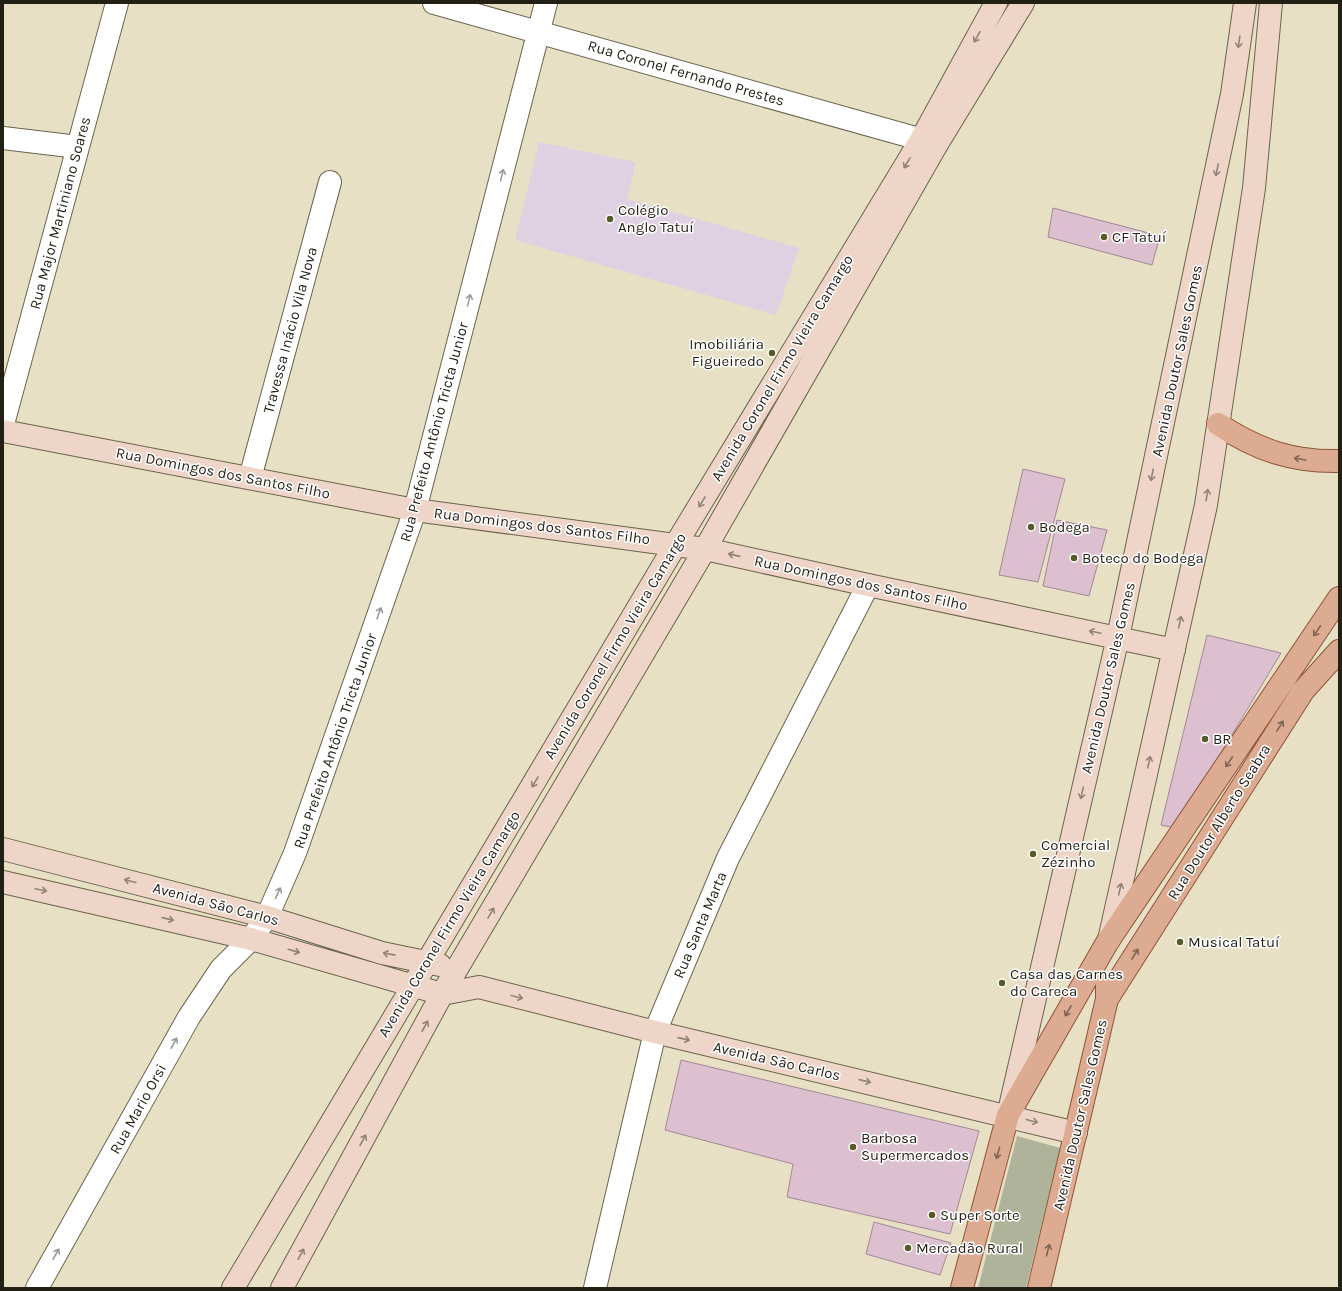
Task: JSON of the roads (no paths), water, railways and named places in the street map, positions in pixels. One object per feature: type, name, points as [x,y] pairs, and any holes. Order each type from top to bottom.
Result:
[{"type":"main road","name":"Avenida Coronel Firmo Vieira Camargo","points":[[282,1288],[442,994],[705,548],[930,141],[996,3]]},
{"type":"main road","name":"Avenida Coronel Firmo Vieira Camargo","points":[[233,1288],[676,544],[930,141],[1023,3]]},
{"type":"main road","name":"Avenida Doutor Sales Gomes","points":[[962,1288],[1008,1115],[1118,637],[1232,94],[1244,3]]},
{"type":"main road","name":"Avenida Doutor Sales Gomes","points":[[1039,1288],[1107,999],[1108,941],[1206,505],[1254,188],[1271,3]]},
{"type":"main road","points":[[1218,424],[1237,436],[1267,451],[1316,462],[1339,461]]},
{"type":"main road","name":"Rua Domingos dos Santos Filho","points":[[3,431],[415,510],[705,548],[868,585],[1174,650]]},
{"type":"main road","name":"Rua Doutor Alberto Seabra","points":[[1108,941],[1339,598]]},
{"type":"main road","name":"Rua Doutor Alberto Seabra","points":[[1107,999],[1303,691],[1339,651]]},
{"type":"main road","name":"Avenida São Carlos","points":[[3,849],[267,917],[382,953],[458,968]]},
{"type":"main road","name":"Avenida São Carlos","points":[[3,882],[251,939],[442,994]]},
{"type":"main road","name":"Avenida Doutor Sales Gomes","points":[[1008,1115],[1108,941]]},
{"type":"main road","points":[[458,968],[479,988]]},
{"type":"main road","points":[[442,994],[479,988]]},
{"type":"main road","name":"Avenida São Carlos","points":[[479,988],[655,1032],[1008,1115],[1076,1133]]},
{"type":"street","name":"Rua Major Martiniano Soares","points":[[3,424],[117,3]]},
{"type":"street","name":"Rua Coronel Fernando Prestes","points":[[434,3],[930,141]]},
{"type":"street","name":"Rua Prefeito Antônio Tricta Junior","points":[[251,939],[267,917],[295,853],[415,510],[545,5]]},
{"type":"street","points":[[3,138],[78,147]]},
{"type":"street","name":"Travessa Inácio Vila Nova","points":[[250,478],[330,182]]},
{"type":"street","name":"Rua Santa Marta","points":[[595,1288],[655,1032],[728,858],[868,585]]},
{"type":"street","name":"Rua Mario Orsi","points":[[37,1288],[189,1017],[221,969],[251,939]]},
{"type":"place","name":"Colégio Anglo Tatuí","points":[[610,219]]},
{"type":"place","name":"CF Tatuí","points":[[1104,237]]},
{"type":"place","name":"Imobiliária Figueiredo","points":[[772,353]]},
{"type":"place","name":"Bodega","points":[[1031,527]]},
{"type":"place","name":"Boteco do Bodega","points":[[1074,558]]},
{"type":"place","name":"BR","points":[[1205,739]]},
{"type":"place","name":"Comercial Zézinho","points":[[1033,854]]},
{"type":"place","name":"Musical Tatuí","points":[[1180,942]]},
{"type":"place","name":"Casa das Carnes do Careca","points":[[1002,983]]},
{"type":"place","name":"Barbosa Supermercados","points":[[853,1147]]},
{"type":"place","name":"Super Sorte","points":[[932,1215]]},
{"type":"place","name":"Mercadão Rural","points":[[908,1248]]}]
